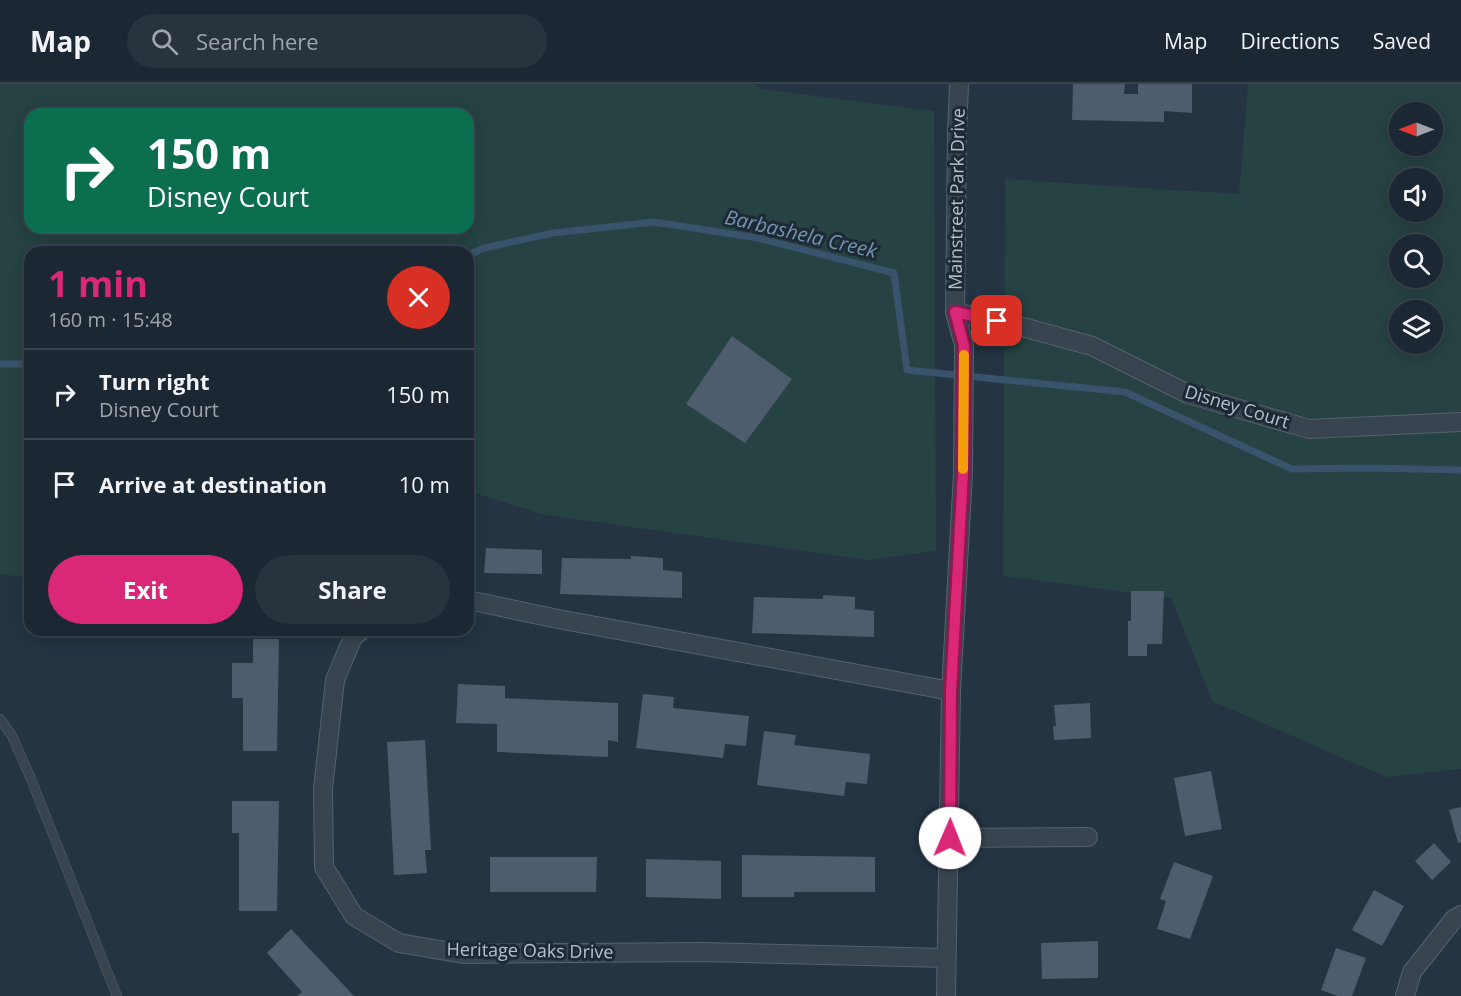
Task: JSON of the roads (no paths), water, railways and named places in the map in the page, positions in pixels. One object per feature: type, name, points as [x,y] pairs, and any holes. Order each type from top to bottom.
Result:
[{"type":"street","name":"Mainstreet Park Drive","points":[[946,996],[951,691],[963,473],[964,345],[955,312],[959,84]]},
{"type":"street","name":"Disney Court","points":[[955,312],[1092,346],[1188,394],[1309,429],[1461,422]]},
{"type":"street","points":[[474,601],[558,619],[951,691]]},
{"type":"street","name":"Heritage Oaks Drive","points":[[354,636],[335,680],[323,789],[324,867],[354,916],[399,943],[463,954],[702,952],[946,958]]},
{"type":"street","points":[[950,838],[1088,837]]},
{"type":"street","points":[[1405,996],[1412,972],[1454,919],[1461,915]]},
{"type":"lane","points":[[0,719],[12,736],[31,779],[117,996]]},
{"type":"waterway","name":"Barbashela Creek","points":[[474,252],[484,248],[553,233],[654,222],[758,238],[894,273],[907,370],[1125,392],[1292,469],[1461,470]]},
{"type":"waterway","name":"Barbashela Creek","points":[[0,364],[24,364]]}]
